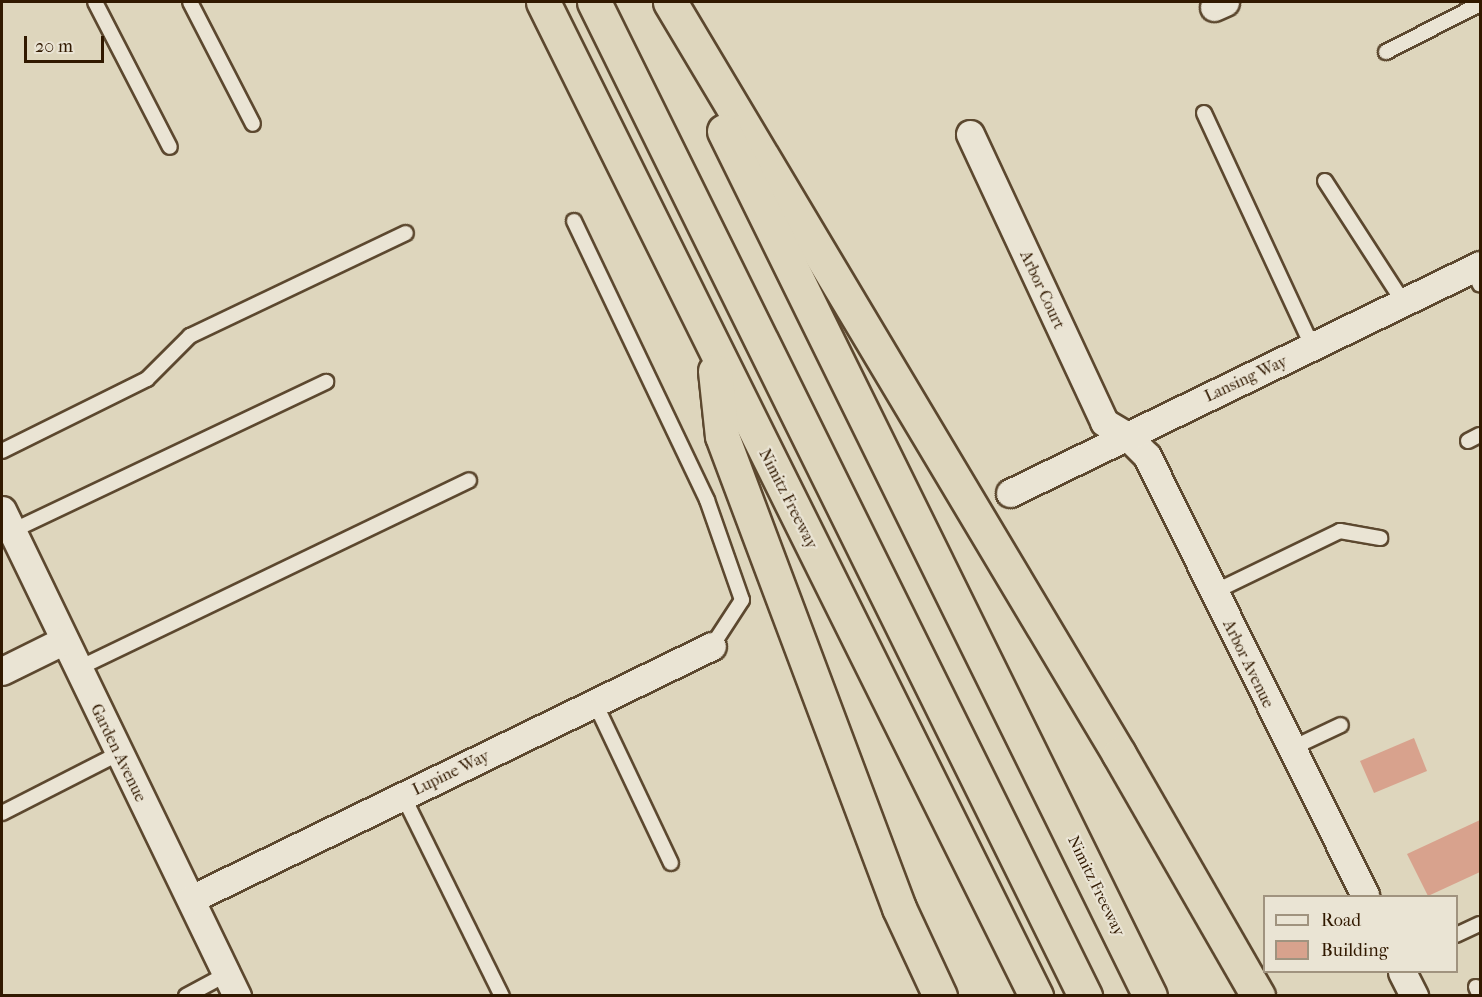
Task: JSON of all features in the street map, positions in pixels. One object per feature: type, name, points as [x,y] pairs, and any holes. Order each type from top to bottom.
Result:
[{"type":"highway","name":"Nimitz Freeway","points":[[543,2],[1036,996]]},
{"type":"highway","points":[[594,2],[1085,996]]},
{"type":"highway","name":"Nimitz Freeway","points":[[660,2],[1150,996]]},
{"type":"highway","points":[[669,2],[1119,754],[1258,996]]},
{"type":"highway","points":[[713,348],[723,436],[899,908],[940,996]]},
{"type":"street","name":"Arbor Court","points":[[970,134],[1104,422],[1127,436]]},
{"type":"street","name":"Lansing Way","points":[[1010,493],[1404,303],[1478,273]]},
{"type":"street","name":"Arbor Avenue","points":[[1127,436],[1147,456],[1364,895]]},
{"type":"street","name":"Garden Avenue","points":[[8,536],[63,640],[232,985]]},
{"type":"street","points":[[2,671],[63,640]]},
{"type":"street","name":"Lupine Way","points":[[191,899],[712,646]]},
{"type":"street","points":[[1402,973],[1414,996]]},
{"type":"lane","points":[[95,2],[170,147]]},
{"type":"lane","points":[[190,2],[252,124]]},
{"type":"lane","points":[[1386,52],[1480,4]]},
{"type":"lane","points":[[1204,113],[1313,348]]},
{"type":"lane","points":[[1325,181],[1404,303]]},
{"type":"lane","points":[[574,221],[707,501],[742,600],[712,646]]},
{"type":"lane","points":[[2,452],[147,379],[190,336],[406,233]]},
{"type":"lane","points":[[8,536],[326,382]]},
{"type":"lane","points":[[76,669],[469,480]]},
{"type":"lane","points":[[1214,592],[1340,531],[1380,538]]},
{"type":"lane","points":[[595,703],[671,863]]},
{"type":"lane","points":[[1290,749],[1341,724]]},
{"type":"lane","points":[[2,813],[118,754]]},
{"type":"lane","points":[[403,796],[502,996]]},
{"type":"lane","points":[[1458,934],[1480,924]]},
{"type":"lane","points":[[186,996],[232,985]]},
{"type":"building","points":[[1414,738],[1427,771],[1374,793],[1360,761]]},
{"type":"building","points":[[1480,820],[1480,872],[1428,895],[1407,854]]}]
